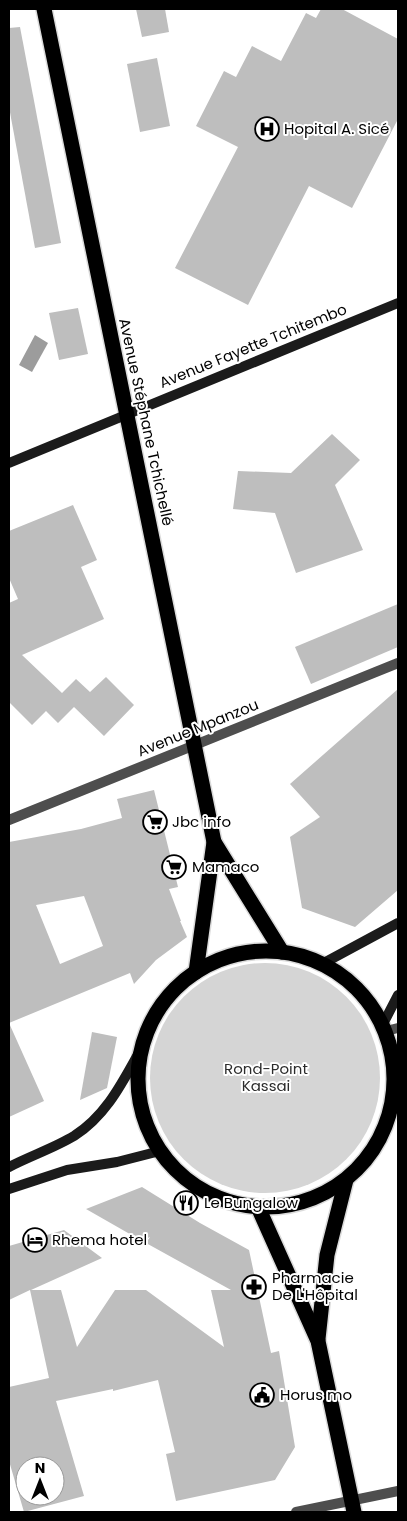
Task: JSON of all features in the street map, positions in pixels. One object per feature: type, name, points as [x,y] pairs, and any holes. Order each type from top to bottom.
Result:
[{"type":"highway","name":"Avenue Stéphane Tchichellé","points":[[44,9],[214,842],[196,972]]},
{"type":"highway","name":"Avenue Stéphane Tchichellé","points":[[214,842],[282,952]]},
{"type":"highway","points":[[252,952],[282,952],[322,964],[358,989],[389,1028],[396,1097],[385,1130],[369,1157],[346,1180],[319,1196],[289,1205],[258,1207],[229,1202],[202,1190],[179,1173],[160,1151],[144,1119],[137,1084],[141,1049],[152,1019],[171,993],[196,972],[222,958],[252,952]]},
{"type":"highway","points":[[318,1341],[327,1255],[346,1180]]},
{"type":"highway","points":[[258,1207],[318,1341],[352,1506]]},
{"type":"main road","name":"Avenue Fayette Tchitembo","points":[[9,463],[398,303]]},
{"type":"main road","points":[[322,964],[398,923]]},
{"type":"main road","points":[[389,1028],[398,995]]},
{"type":"main road","points":[[9,1167],[74,1136],[96,1119],[120,1087],[141,1049]]},
{"type":"main road","points":[[9,1189],[67,1170],[116,1162],[160,1151]]},
{"type":"street","name":"Avenue Mpanzou","points":[[9,820],[398,663]]},
{"type":"street","points":[[296,1512],[352,1506],[398,1491]]},
{"type":"green space","name":"Rond-Point Kassai","points":[[265,963],[287,965],[309,972],[329,982],[354,1005],[361,1014],[375,1045],[380,1078],[378,1100],[371,1122],[361,1142],[338,1167],[329,1174],[298,1188],[265,1193],[243,1191],[221,1184],[201,1174],[176,1151],[169,1142],[155,1111],[150,1078],[152,1056],[159,1034],[169,1014],[192,989],[201,982],[232,968]]},
{"type":"shaded area","points":[[35,335],[48,343],[32,372],[19,365]]},
{"type":"building","points":[[136,9],[165,9],[169,32],[142,37]]},
{"type":"building","points":[[321,9],[342,9],[398,39],[398,119],[352,208],[309,186],[248,305],[175,268],[238,147],[196,126],[224,71],[236,77],[252,46],[281,61],[306,13],[316,18]]},
{"type":"building","points":[[20,27],[61,243],[35,248],[9,107],[9,28]]},
{"type":"building","points":[[157,58],[170,126],[140,132],[127,64]]},
{"type":"building","points":[[78,308],[88,354],[59,360],[49,313]]},
{"type":"building","points":[[332,434],[360,460],[335,485],[363,550],[296,573],[275,513],[233,509],[238,471],[291,473]]},
{"type":"building","points":[[73,505],[97,560],[81,567],[104,619],[22,655],[62,693],[76,679],[90,692],[106,677],[134,705],[104,736],[74,707],[58,723],[46,711],[32,725],[9,702],[9,603],[18,599],[9,578],[9,531]]},
{"type":"building","points":[[398,604],[398,647],[311,684],[295,647]]},
{"type":"building","points":[[398,689],[398,890],[355,927],[302,908],[290,837],[320,817],[290,784]]},
{"type":"building","points":[[154,790],[178,887],[169,889],[187,937],[156,960],[134,984],[130,973],[9,1023],[9,842],[81,829],[122,818],[117,799]],"holes":[[[84,896],[103,946],[60,964],[36,905]]]},
{"type":"building","points":[[9,1023],[44,1101],[9,1117]]},
{"type":"building","points":[[92,1032],[117,1037],[107,1088],[80,1100]]},
{"type":"building","points":[[142,1187],[200,1223],[249,1250],[271,1353],[279,1351],[295,1447],[275,1480],[176,1501],[166,1454],[175,1452],[158,1380],[113,1391],[113,1389],[56,1401],[84,1496],[65,1501],[65,1456],[15,1456],[15,1481],[9,1461],[9,1387],[49,1378],[30,1290],[9,1300],[9,1246],[64,1230],[102,1258],[31,1290],[61,1290],[77,1347],[115,1290],[146,1290],[224,1347],[211,1290],[231,1290],[146,1243],[150,1237],[142,1241],[86,1209]]},
{"type":"building","points":[[22,1506],[46,1506],[24,1512]]},
{"type":"place","name":"Hopital A. Sicé","points":[[267,129]]},
{"type":"place","name":"Jbc info","points":[[155,822]]},
{"type":"place","name":"Mamaco","points":[[174,867]]},
{"type":"place","name":"Le Bungalow","points":[[186,1203]]},
{"type":"place","name":"Rhema hotel","points":[[35,1240]]},
{"type":"place","name":"Pharmacie De L'Hôpital","points":[[254,1287]]},
{"type":"place","name":"Horus mo","points":[[262,1395]]}]
